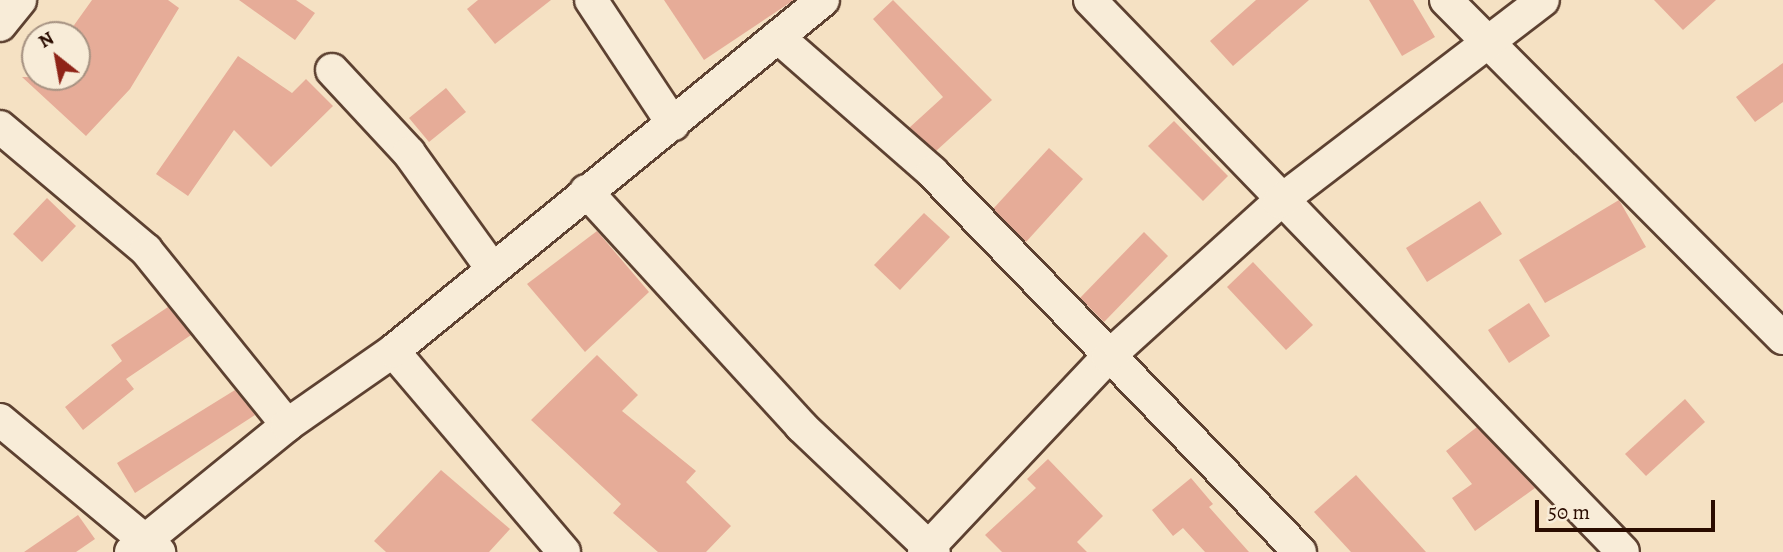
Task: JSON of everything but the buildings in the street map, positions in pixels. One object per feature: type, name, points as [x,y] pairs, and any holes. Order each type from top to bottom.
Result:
[{"type":"street","points":[[0,25],[20,0]]},
{"type":"street","points":[[591,0],[673,124]]},
{"type":"street","points":[[0,419],[145,548],[287,425],[393,351],[491,267],[673,124],[823,0]]},
{"type":"street","points":[[1090,0],[1279,202],[1623,552]]},
{"type":"street","points":[[1446,0],[1783,338]]},
{"type":"street","points":[[586,191],[801,426],[929,550],[1108,357],[1279,202],[1542,0]]},
{"type":"street","points":[[778,37],[932,172],[1108,357],[1254,498],[1300,552]]},
{"type":"street","points":[[332,70],[409,153],[491,267]]},
{"type":"street","points":[[0,127],[146,250],[287,425]]},
{"type":"street","points":[[393,351],[565,552]]}]
